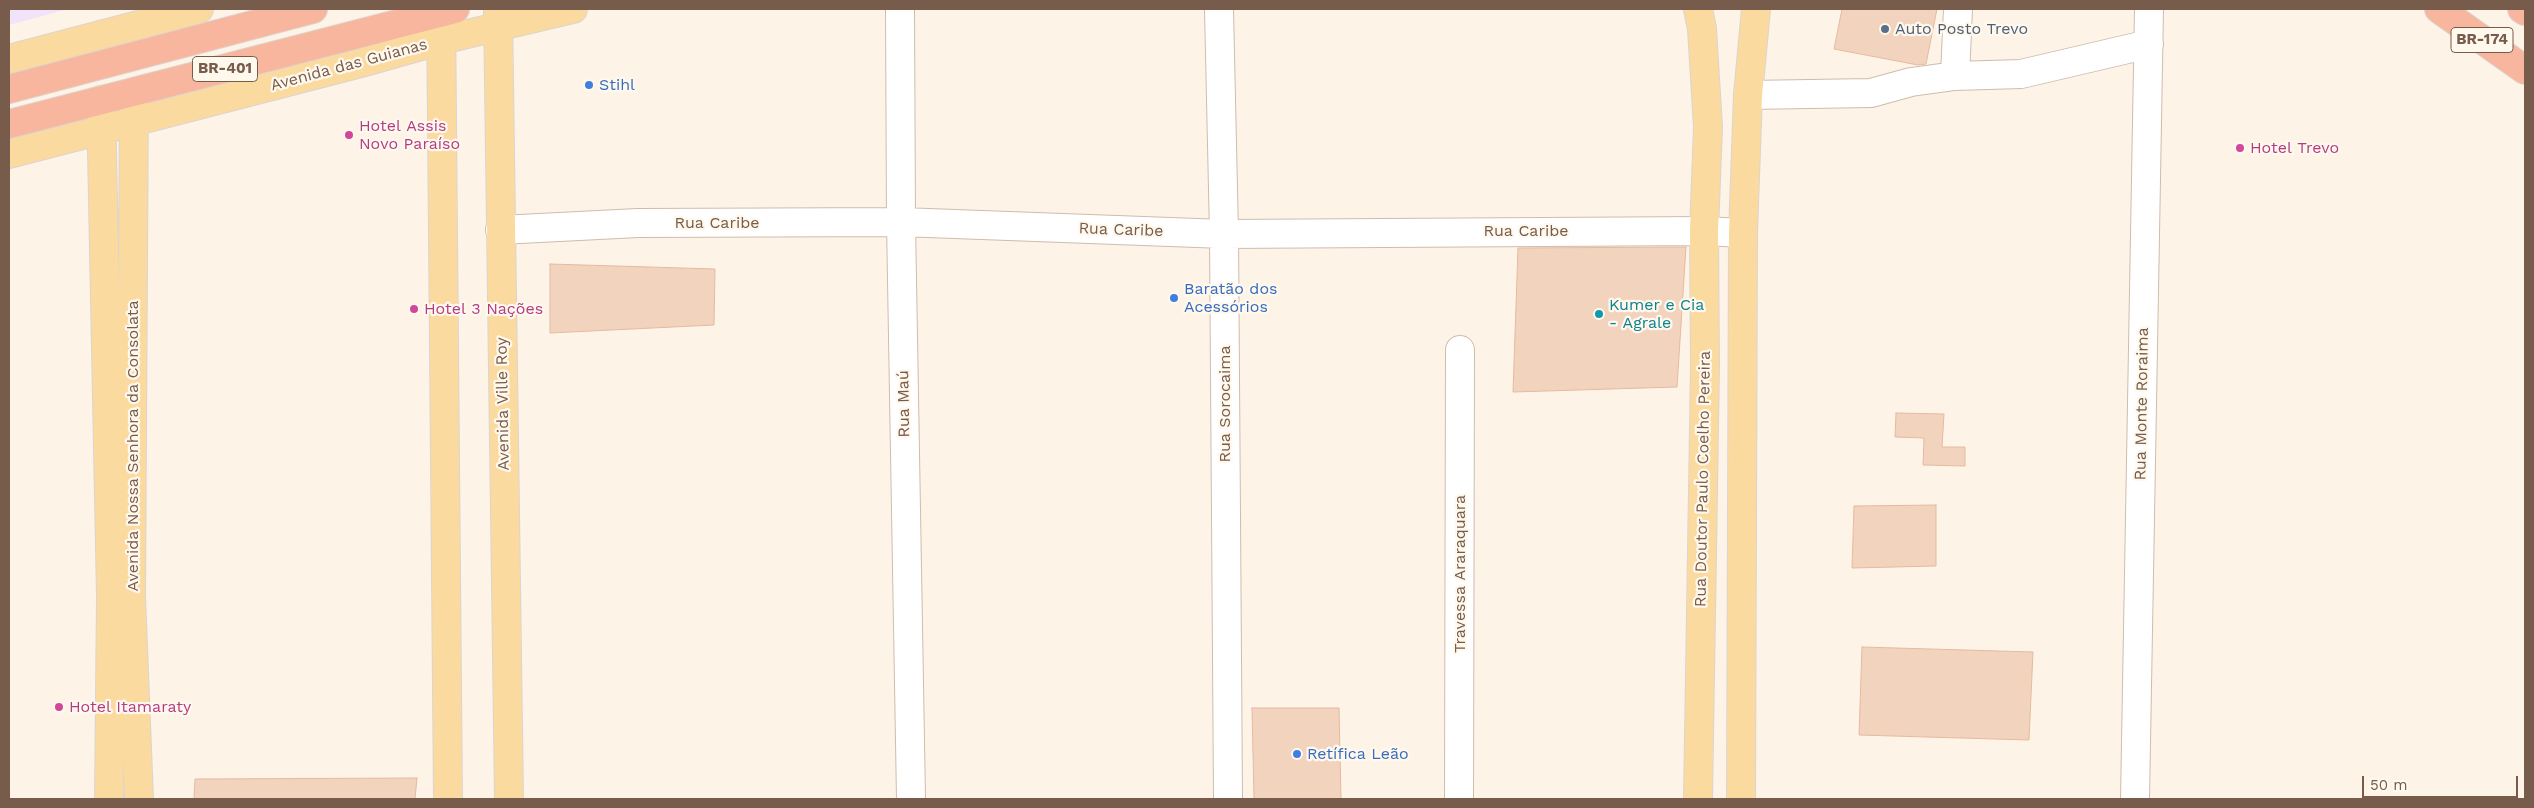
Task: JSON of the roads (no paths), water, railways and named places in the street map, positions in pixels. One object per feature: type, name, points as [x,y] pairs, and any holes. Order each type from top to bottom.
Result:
[{"type":"highway","name":"BR-401","points":[[9,89],[313,9]]},
{"type":"highway","name":"BR-174","points":[[2439,9],[2525,70]]},
{"type":"highway","name":"Avenida das Guianas","points":[[9,124],[101,100],[134,94],[446,10]]},
{"type":"main road","points":[[9,59],[199,9]]},
{"type":"main road","name":"Avenida das Guianas","points":[[9,154],[361,64],[442,40],[498,18],[573,9]]},
{"type":"main road","name":"Rua Doutor Paulo Coelho Pereira","points":[[1698,9],[1702,29],[1708,127],[1704,231],[1705,366],[1698,799]]},
{"type":"main road","points":[[1741,799],[1743,233],[1748,95],[1756,9]]},
{"type":"main road","points":[[446,10],[442,40],[448,799]]},
{"type":"main road","name":"Avenida Ville Roy","points":[[498,18],[509,799]]},
{"type":"main road","name":"Avenida Nossa Senhora da Consolata","points":[[110,799],[121,596],[135,121],[134,94]]},
{"type":"main road","name":"Avenida Nossa Senhora da Consolata","points":[[101,100],[121,596],[139,799]]},
{"type":"street","name":"Rua Maú","points":[[900,9],[901,222],[911,799]]},
{"type":"street","name":"Rua Sorocaima","points":[[1219,9],[1224,234],[1228,799]]},
{"type":"street","points":[[1955,76],[1958,9]]},
{"type":"street","name":"Rua Monte Roraima","points":[[2135,799],[2149,9]]},
{"type":"street","points":[[1748,95],[1870,93],[1912,82],[1955,76],[2021,74],[2149,44]]},
{"type":"street","name":"Rua Caribe","points":[[500,230],[638,223],[901,222],[1224,234],[1704,231],[1743,233]]},
{"type":"street","name":"Travessa Araraquara","points":[[1459,799],[1460,350]]},
{"type":"place","name":"Auto Posto Trevo","points":[[1885,29]]},
{"type":"place","name":"Stihl","points":[[589,85]]},
{"type":"place","name":"Hotel Assis Novo Paraíso","points":[[349,135]]},
{"type":"place","name":"Hotel Trevo","points":[[2240,148]]},
{"type":"place","name":"Baratão dos Acessórios","points":[[1174,298]]},
{"type":"place","name":"Hotel 3 Nações","points":[[414,309]]},
{"type":"place","name":"Kumer e Cia - Agrale","points":[[1599,314]]},
{"type":"place","name":"Hotel Itamaraty","points":[[59,707]]},
{"type":"place","name":"Retífica Leão","points":[[1297,754]]}]
